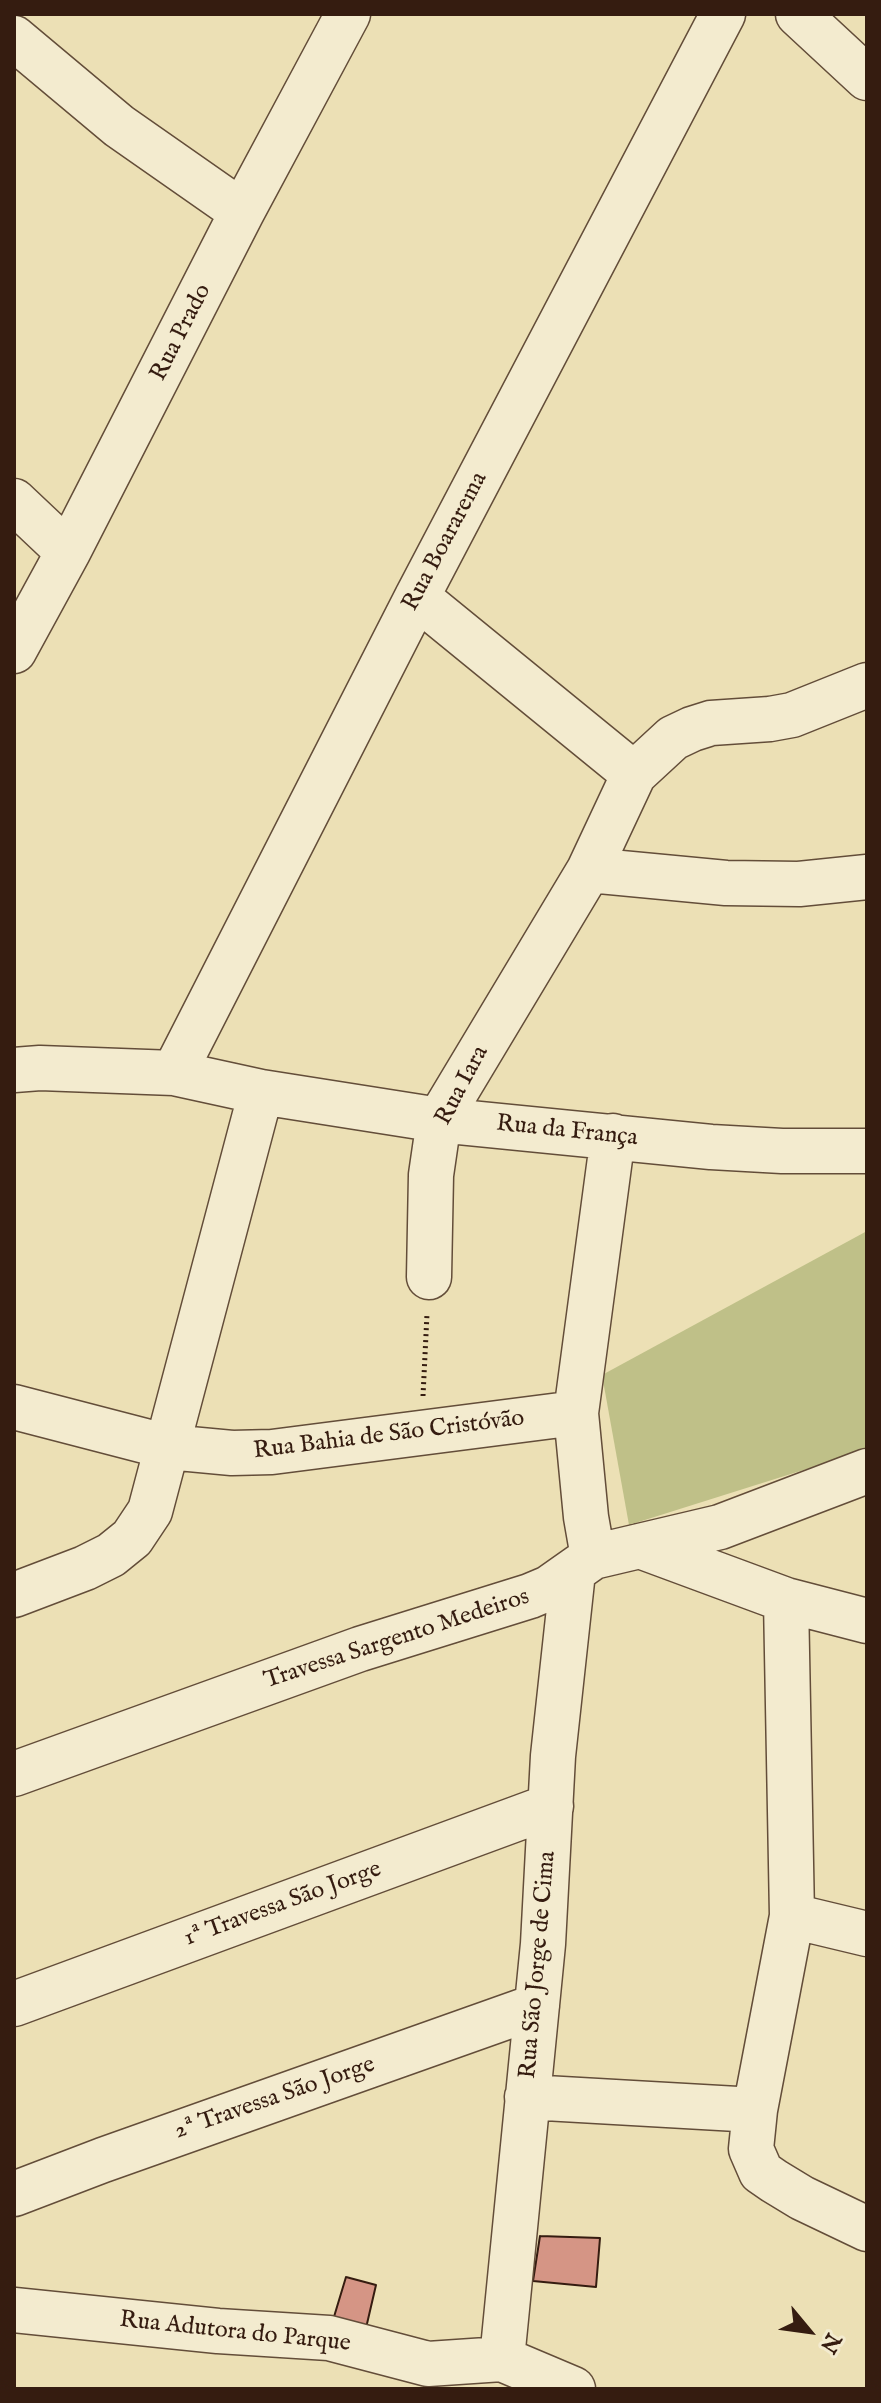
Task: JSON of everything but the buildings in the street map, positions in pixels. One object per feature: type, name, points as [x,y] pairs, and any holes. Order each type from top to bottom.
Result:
[{"type":"street","name":"Rua Prado","points":[[14,651],[348,14]]},
{"type":"street","name":"Rua Boararema","points":[[174,1073],[417,597],[723,14]]},
{"type":"street","points":[[798,14],[867,78]]},
{"type":"street","points":[[14,38],[119,126],[242,212]]},
{"type":"street","points":[[14,501],[68,552]]},
{"type":"street","points":[[417,597],[634,774],[673,738],[692,729],[711,723],[792,715],[867,685]]},
{"type":"street","name":"Rua Iara","points":[[429,1277],[431,1175],[439,1120],[589,870],[634,774]]},
{"type":"street","points":[[589,870],[726,883],[799,884],[867,877]]},
{"type":"street","points":[[14,1070],[40,1068],[174,1073]]},
{"type":"street","name":"Rua da França","points":[[174,1073],[261,1092],[439,1120],[782,1151],[867,1151]]},
{"type":"street","points":[[14,1595],[111,1555],[132,1538],[150,1511],[261,1092]]},
{"type":"street","name":"Rua São Jorge de Cima","points":[[502,2359],[537,2006],[553,1756],[583,1564],[586,1517],[576,1413],[613,1136]]},
{"type":"street","name":"Rua Bahia de São Cristóvão","points":[[14,1407],[168,1447],[232,1453],[272,1452],[576,1413]]},
{"type":"street","name":"Travessa Sargento Medeiros","points":[[14,1774],[360,1649],[530,1596],[549,1588],[583,1564],[749,1518],[867,1471]]},
{"type":"street","points":[[640,1546],[786,1600],[867,1621]]},
{"type":"street","points":[[786,1600],[792,1916],[755,2110],[751,2149],[761,2172],[774,2181],[867,2229]]},
{"type":"street","name":"1ª Travessa São Jorge","points":[[14,2004],[551,1806]]},
{"type":"street","points":[[792,1916],[867,1934]]},
{"type":"street","name":"2ª Travessa São Jorge","points":[[14,2194],[537,2006]]},
{"type":"street","points":[[527,2097],[755,2110]]},
{"type":"street","name":"Rua Adutora do Parque","points":[[14,2310],[218,2331],[329,2338],[422,2376],[502,2359]]},
{"type":"street","points":[[502,2359],[573,2389]]},
{"type":"path","points":[[421,1434],[429,1277]]},
{"type":"green space","points":[[867,1231],[867,1450],[629,1525],[602,1375]]}]
